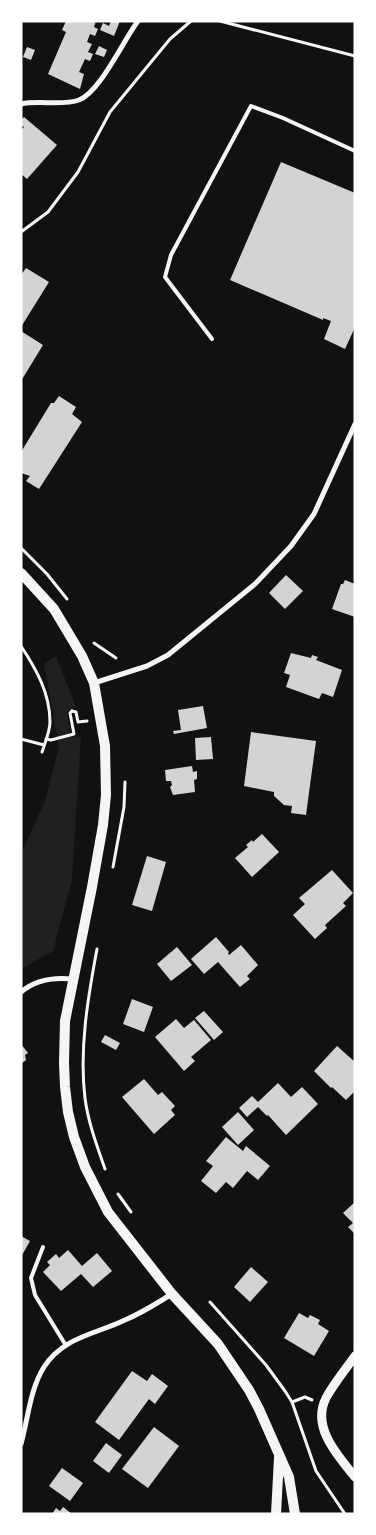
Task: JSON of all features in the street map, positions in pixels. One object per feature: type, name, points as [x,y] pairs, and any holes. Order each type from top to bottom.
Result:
[{"type":"main road","points":[[21,573],[54,609],[82,656],[94,683],[105,746],[106,795],[103,825],[65,1022],[64,1062],[68,1112],[74,1138],[88,1174],[108,1212],[172,1294],[218,1344],[259,1409],[289,1478],[296,1514]]},
{"type":"main road","points":[[276,1514],[279,1457]]},
{"type":"street","points":[[21,104],[68,102],[79,100],[89,93],[104,74],[138,21]]},
{"type":"street","points":[[94,683],[147,666],[168,655],[255,584],[291,546],[314,514],[355,424]]},
{"type":"street","points":[[21,992],[40,981],[56,977],[73,979]]},
{"type":"street","points":[[21,1444],[36,1384],[44,1367],[65,1344],[124,1321],[172,1294]]},
{"type":"street","points":[[355,1356],[326,1399],[322,1416],[323,1427],[330,1444],[355,1477]]},
{"type":"lane","points":[[212,339],[165,277],[171,255],[251,106],[283,118],[355,152]]},
{"type":"lane","points":[[43,1246],[32,1278],[36,1295],[65,1344]]},
{"type":"path","points":[[21,232],[48,212],[78,172],[110,112],[170,39],[191,21]]},
{"type":"path","points":[[220,21],[355,56]]},
{"type":"path","points":[[21,646],[42,684],[50,723],[42,752]]},
{"type":"path","points":[[46,739],[51,740],[74,734],[70,713],[72,712],[76,712],[78,722],[87,721]]},
{"type":"path","points":[[21,739],[44,745]]},
{"type":"path","points":[[112,875],[124,807],[126,782]]},
{"type":"path","points":[[98,942],[86,1023],[84,1067],[85,1098],[89,1119],[105,1170]]},
{"type":"path","points":[[117,1193],[130,1212]]},
{"type":"path","points":[[210,1302],[266,1365],[292,1402],[316,1471],[345,1514]]},
{"type":"path","points":[[214,1320],[221,1314]]},
{"type":"path","points":[[292,1402],[306,1397],[314,1400]]},
{"type":"shaded area","points":[[56,656],[76,707],[67,712],[71,737],[81,736],[72,880],[53,951],[21,969],[21,854],[45,801],[59,747],[44,664]]},
{"type":"building","points":[[66,21],[96,21],[94,27],[98,29],[95,36],[90,34],[87,42],[92,44],[88,52],[93,54],[90,61],[85,59],[79,72],[84,74],[80,89],[48,74],[66,32],[62,30]]},
{"type":"building","points":[[111,21],[120,21],[114,36],[100,30],[103,23],[109,26]]},
{"type":"building","points":[[99,46],[107,50],[104,57],[95,54]]},
{"type":"building","points":[[27,47],[35,50],[31,60],[23,57]]},
{"type":"building","points":[[24,117],[57,145],[27,179],[21,174],[21,130],[24,127],[21,125],[21,120]]},
{"type":"building","points":[[281,162],[355,193],[355,327],[345,349],[324,339],[331,321],[323,318],[323,320],[230,280]]},
{"type":"building","points":[[26,268],[49,282],[21,327],[21,275]]},
{"type":"building","points":[[21,331],[43,345],[21,381]]},
{"type":"building","points":[[59,396],[76,407],[72,414],[82,422],[39,489],[26,481],[30,476],[21,473],[21,452],[51,403],[54,403]]},
{"type":"building","points":[[286,575],[303,591],[285,609],[269,593]]},
{"type":"building","points":[[345,580],[355,584],[355,617],[332,609],[341,584]]},
{"type":"building","points":[[291,653],[311,658],[312,655],[318,657],[316,660],[342,670],[333,697],[322,693],[319,699],[286,687],[290,675],[284,673]]},
{"type":"building","points":[[203,706],[207,728],[174,734],[173,731],[181,730],[178,710]]},
{"type":"building","points":[[251,732],[316,741],[306,815],[291,813],[292,806],[284,805],[274,796],[274,792],[244,786]]},
{"type":"building","points":[[211,737],[213,759],[196,760],[195,738]]},
{"type":"building","points":[[192,766],[193,772],[197,771],[197,779],[194,780],[195,792],[173,795],[170,787],[172,785],[171,781],[166,781],[165,770]]},
{"type":"building","points":[[262,834],[279,852],[252,877],[235,858],[248,847],[246,845]]},
{"type":"building","points":[[147,856],[166,862],[152,911],[132,905]]},
{"type":"building","points":[[332,870],[353,893],[343,903],[346,906],[325,925],[327,928],[315,939],[293,915],[305,904],[299,898]]},
{"type":"building","points":[[216,937],[229,952],[229,955],[241,945],[258,965],[247,976],[250,979],[240,987],[218,962],[204,974],[191,959]]},
{"type":"building","points":[[177,947],[192,965],[171,981],[157,964]]},
{"type":"building","points":[[132,999],[153,1007],[144,1032],[123,1024]]},
{"type":"building","points":[[204,1011],[223,1032],[214,1040],[195,1018]]},
{"type":"building","points":[[176,1019],[184,1028],[194,1020],[211,1040],[191,1057],[195,1061],[184,1071],[155,1037]]},
{"type":"building","points":[[105,1035],[120,1043],[116,1050],[101,1042]]},
{"type":"building","points":[[21,1044],[28,1053],[25,1055],[26,1060],[21,1064]]},
{"type":"building","points":[[337,1046],[355,1062],[355,1091],[346,1100],[314,1071]]},
{"type":"building","points":[[144,1079],[158,1095],[162,1092],[175,1106],[171,1110],[175,1115],[154,1134],[122,1097]]},
{"type":"building","points":[[278,1083],[291,1097],[302,1087],[318,1104],[286,1135],[258,1107],[247,1117],[239,1108],[252,1096],[258,1102]]},
{"type":"building","points":[[238,1112],[254,1130],[238,1145],[222,1127]]},
{"type":"building","points":[[226,1137],[243,1151],[246,1146],[270,1166],[258,1180],[247,1171],[233,1188],[226,1182],[216,1193],[201,1181],[213,1166],[206,1161]]},
{"type":"building","points":[[355,1202],[355,1234],[348,1227],[353,1223],[343,1213]]},
{"type":"building","points":[[21,1236],[30,1241],[21,1257]]},
{"type":"building","points":[[68,1250],[82,1266],[97,1253],[112,1271],[93,1287],[81,1274],[61,1291],[43,1272],[50,1265],[47,1262],[56,1254],[59,1258]]},
{"type":"building","points":[[251,1267],[268,1282],[250,1302],[234,1287]]},
{"type":"building","points":[[299,1313],[308,1318],[310,1315],[320,1320],[318,1324],[329,1331],[314,1356],[284,1338]]},
{"type":"building","points":[[132,1371],[147,1381],[152,1374],[168,1386],[155,1404],[149,1399],[119,1440],[95,1422]]},
{"type":"building","points":[[154,1427],[179,1446],[148,1488],[122,1469]]},
{"type":"building","points":[[106,1443],[122,1455],[109,1473],[93,1461]]},
{"type":"building","points":[[62,1468],[83,1483],[70,1501],[49,1486]]},
{"type":"building","points":[[63,1507],[72,1514],[52,1514],[56,1508],[60,1511]]}]
